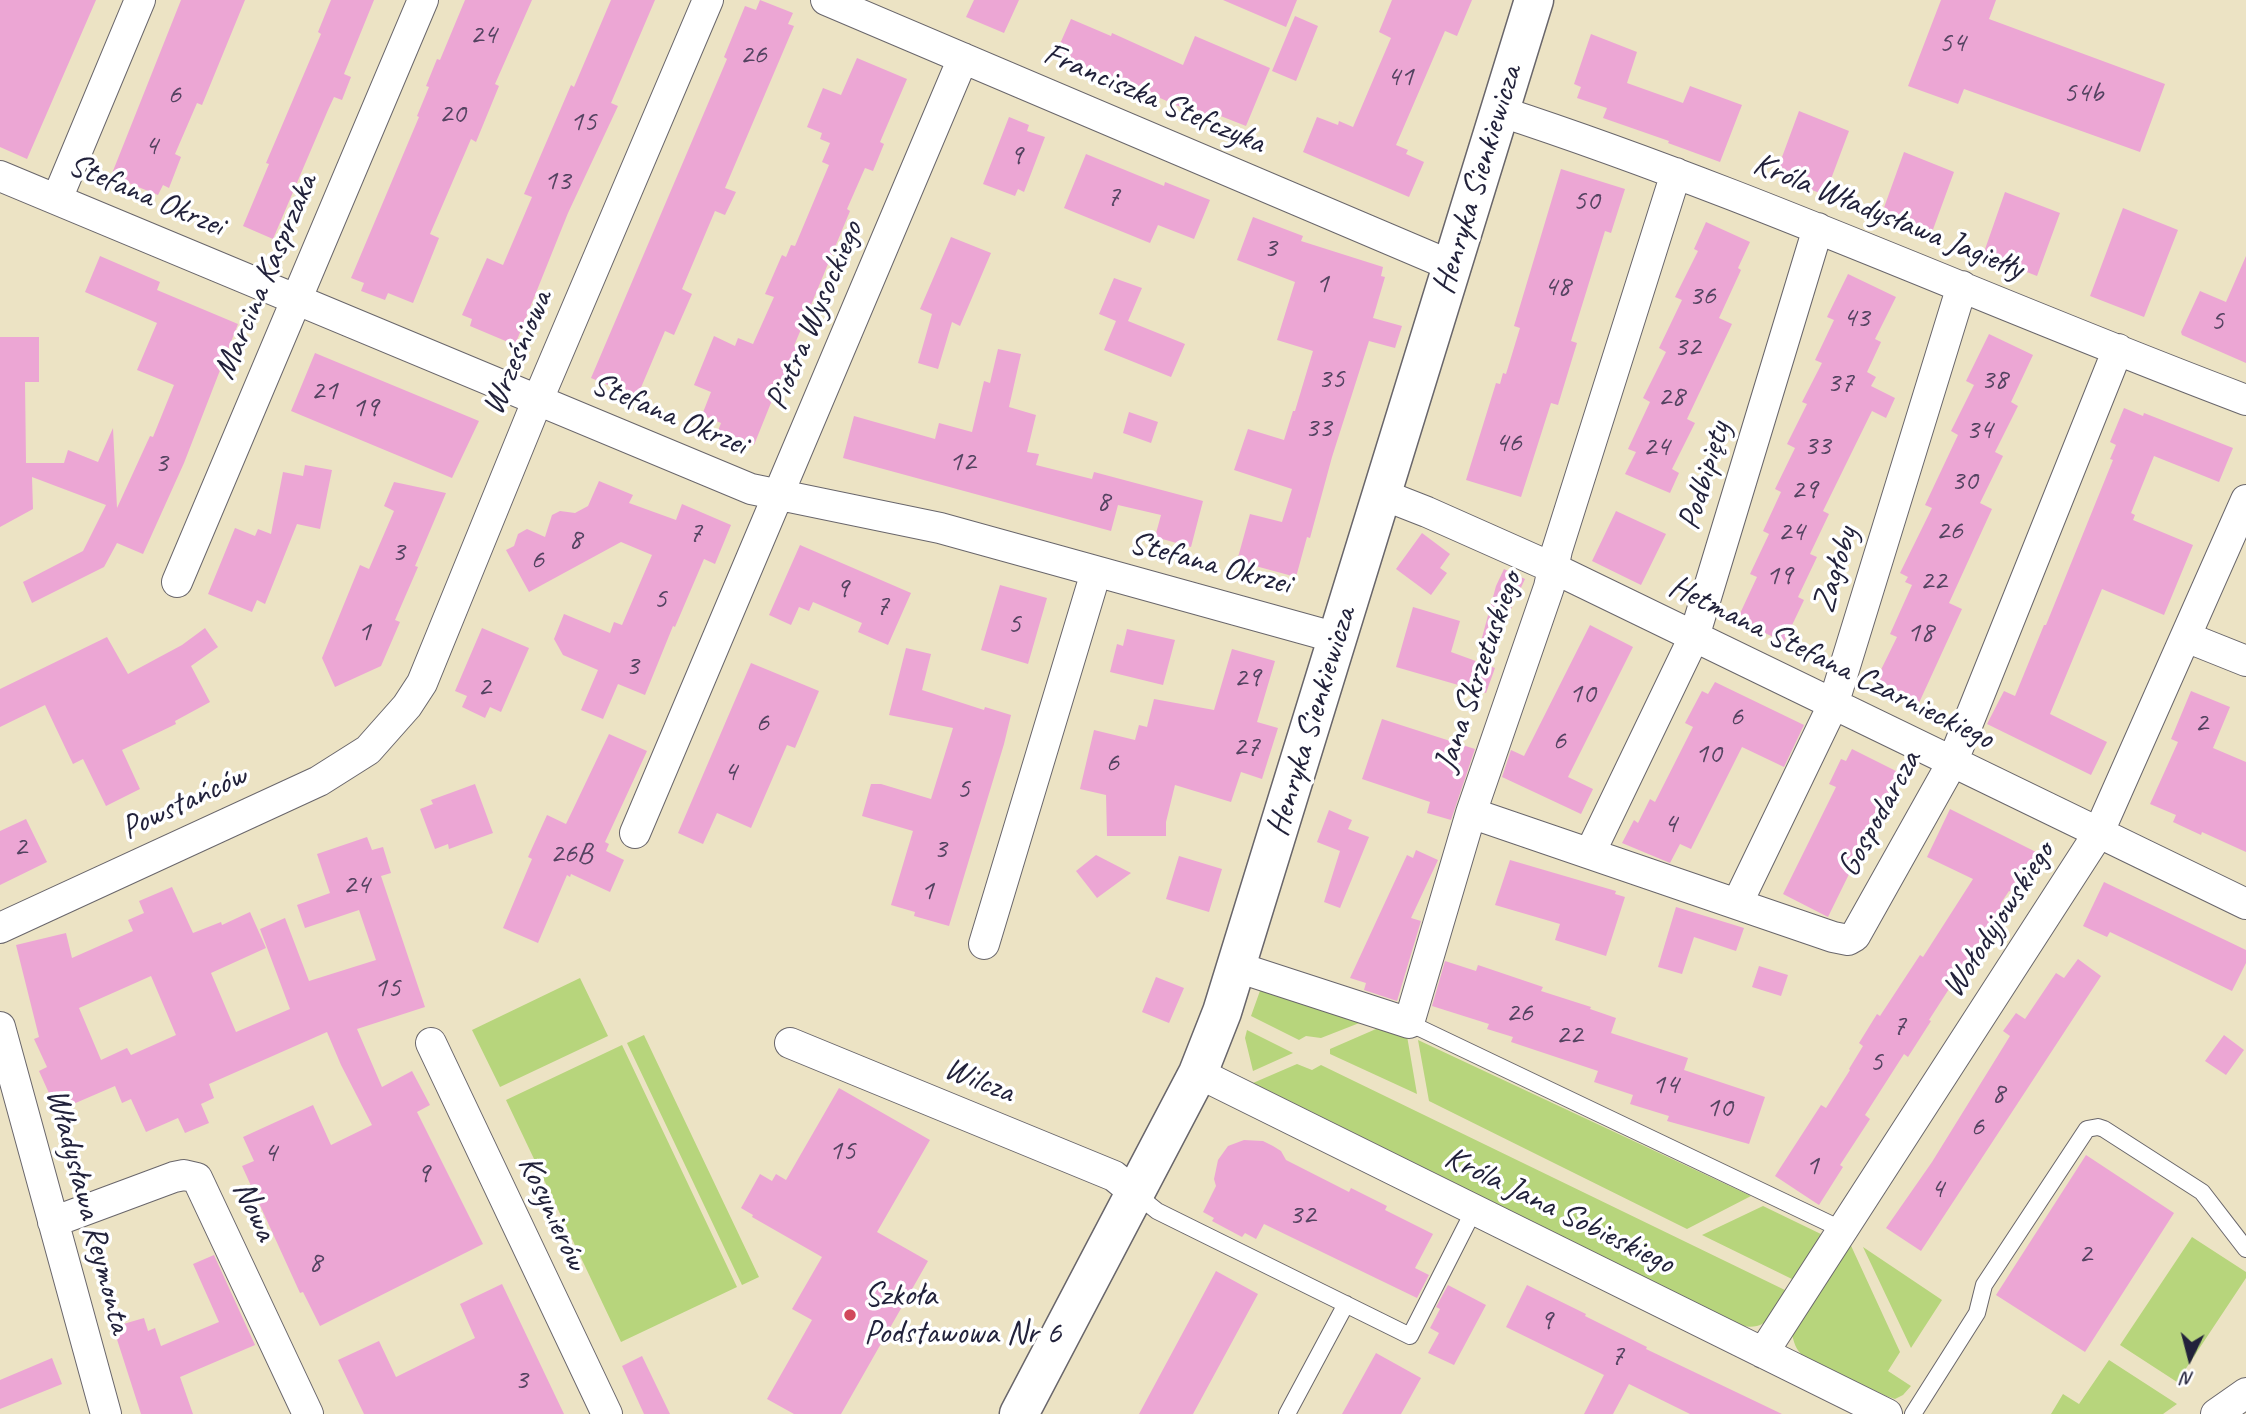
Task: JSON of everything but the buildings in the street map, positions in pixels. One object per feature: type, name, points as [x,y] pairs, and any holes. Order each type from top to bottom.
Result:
[{"type":"street","points":[[57,199],[141,0]]},
{"type":"street","name":"Marcina Kasprzaka","points":[[177,582],[423,0]]},
{"type":"street","name":"Wrześniowa","points":[[389,729],[422,683],[538,399],[708,0]]},
{"type":"street","name":"Franciszka Stefczyka","points":[[826,0],[1452,266]]},
{"type":"street","name":"Henryka Sienkiewicza","points":[[1019,1414],[1198,1073],[1222,1012],[1534,0]]},
{"type":"street","name":"Piotra Wysockiego","points":[[635,833],[964,58]]},
{"type":"street","name":"Króla Władysława Jagiełły","points":[[1499,111],[1676,173],[2246,400]]},
{"type":"street","name":"Jana Skrzetuskiego","points":[[1409,1023],[1471,813],[1549,587],[1557,550],[1676,173]]},
{"type":"street","name":"Stefana Okrzei","points":[[0,176],[751,489],[940,528],[1337,638]]},
{"type":"street","name":"Podbipięty","points":[[1590,853],[1694,637],[1818,228]]},
{"type":"street","name":"Zagłoby","points":[[1737,904],[1833,705],[1962,286]]},
{"type":"street","name":"Gospodarcza","points":[[1471,813],[1833,937],[1848,940],[1855,936],[1952,762],[2118,349]]},
{"type":"street","name":"Hetmana Stefana Czarnieckiego","points":[[1381,494],[1553,568],[2246,904]]},
{"type":"street","name":"Wołodyjowskiego","points":[[1763,1353],[2098,834],[2246,500]]},
{"type":"street","points":[[984,944],[1096,572]]},
{"type":"street","points":[[2186,637],[2246,661]]},
{"type":"street","name":"Powstańców","points":[[0,928],[319,781],[368,750],[389,729]]},
{"type":"street","points":[[1237,967],[1409,1023]]},
{"type":"street","name":"Władysława Reymonta","points":[[0,1027],[106,1414]]},
{"type":"street","name":"Wilcza","points":[[790,1042],[1114,1176],[1136,1194]]},
{"type":"street","name":"Kosynierów","points":[[431,1043],[607,1414]]},
{"type":"street","name":"Króla Jana Sobieskiego","points":[[1198,1073],[1887,1414]]},
{"type":"street","name":"Nowa","points":[[53,1222],[174,1177],[192,1175],[197,1178],[308,1414]]},
{"type":"street","points":[[2216,1414],[2246,1393]]},
{"type":"lane","points":[[1409,1023],[1843,1230]]},
{"type":"lane","points":[[1913,1414],[1977,1312],[1984,1285],[2087,1129],[2104,1129],[2202,1192],[2246,1249]]},
{"type":"lane","points":[[1136,1194],[1157,1211],[1409,1335],[1474,1210]]},
{"type":"lane","points":[[1287,1414],[1346,1304]]},
{"type":"green space","points":[[580,978],[608,1036],[500,1087],[472,1030]]},
{"type":"green space","points":[[1261,988],[1367,1020],[1321,1038],[1306,1036],[1299,1040],[1251,1016]]},
{"type":"green space","points":[[1386,1027],[1407,1036],[1417,1094],[1330,1054],[1330,1049]]},
{"type":"green space","points":[[1247,1030],[1293,1053],[1253,1071],[1245,1038]]},
{"type":"green space","points":[[644,1035],[759,1277],[742,1285],[627,1043]]},
{"type":"green space","points":[[1418,1040],[1751,1196],[1687,1229],[1429,1101]]},
{"type":"green space","points":[[622,1045],[737,1287],[621,1342],[506,1100]]},
{"type":"green space","points":[[1297,1064],[1312,1070],[1321,1065],[1789,1292],[1771,1318],[1752,1327],[1743,1326],[1253,1083]]},
{"type":"green space","points":[[1763,1206],[1825,1236],[1796,1281],[1702,1235]]},
{"type":"green space","points":[[1847,1237],[1900,1352],[1888,1371],[1911,1386],[1895,1399],[1804,1357],[1793,1339],[1791,1331]]},
{"type":"green space","points":[[2192,1237],[2246,1272],[2246,1278],[2177,1382],[2120,1345]]},
{"type":"green space","points":[[1863,1247],[1942,1300],[1911,1348]]},
{"type":"green space","points":[[2109,1360],[2177,1404],[2163,1414],[2051,1414],[2063,1394],[2079,1404]]},
{"type":"place","name":"Szkoła Podstawowa Nr 6","points":[[850,1315]]}]
